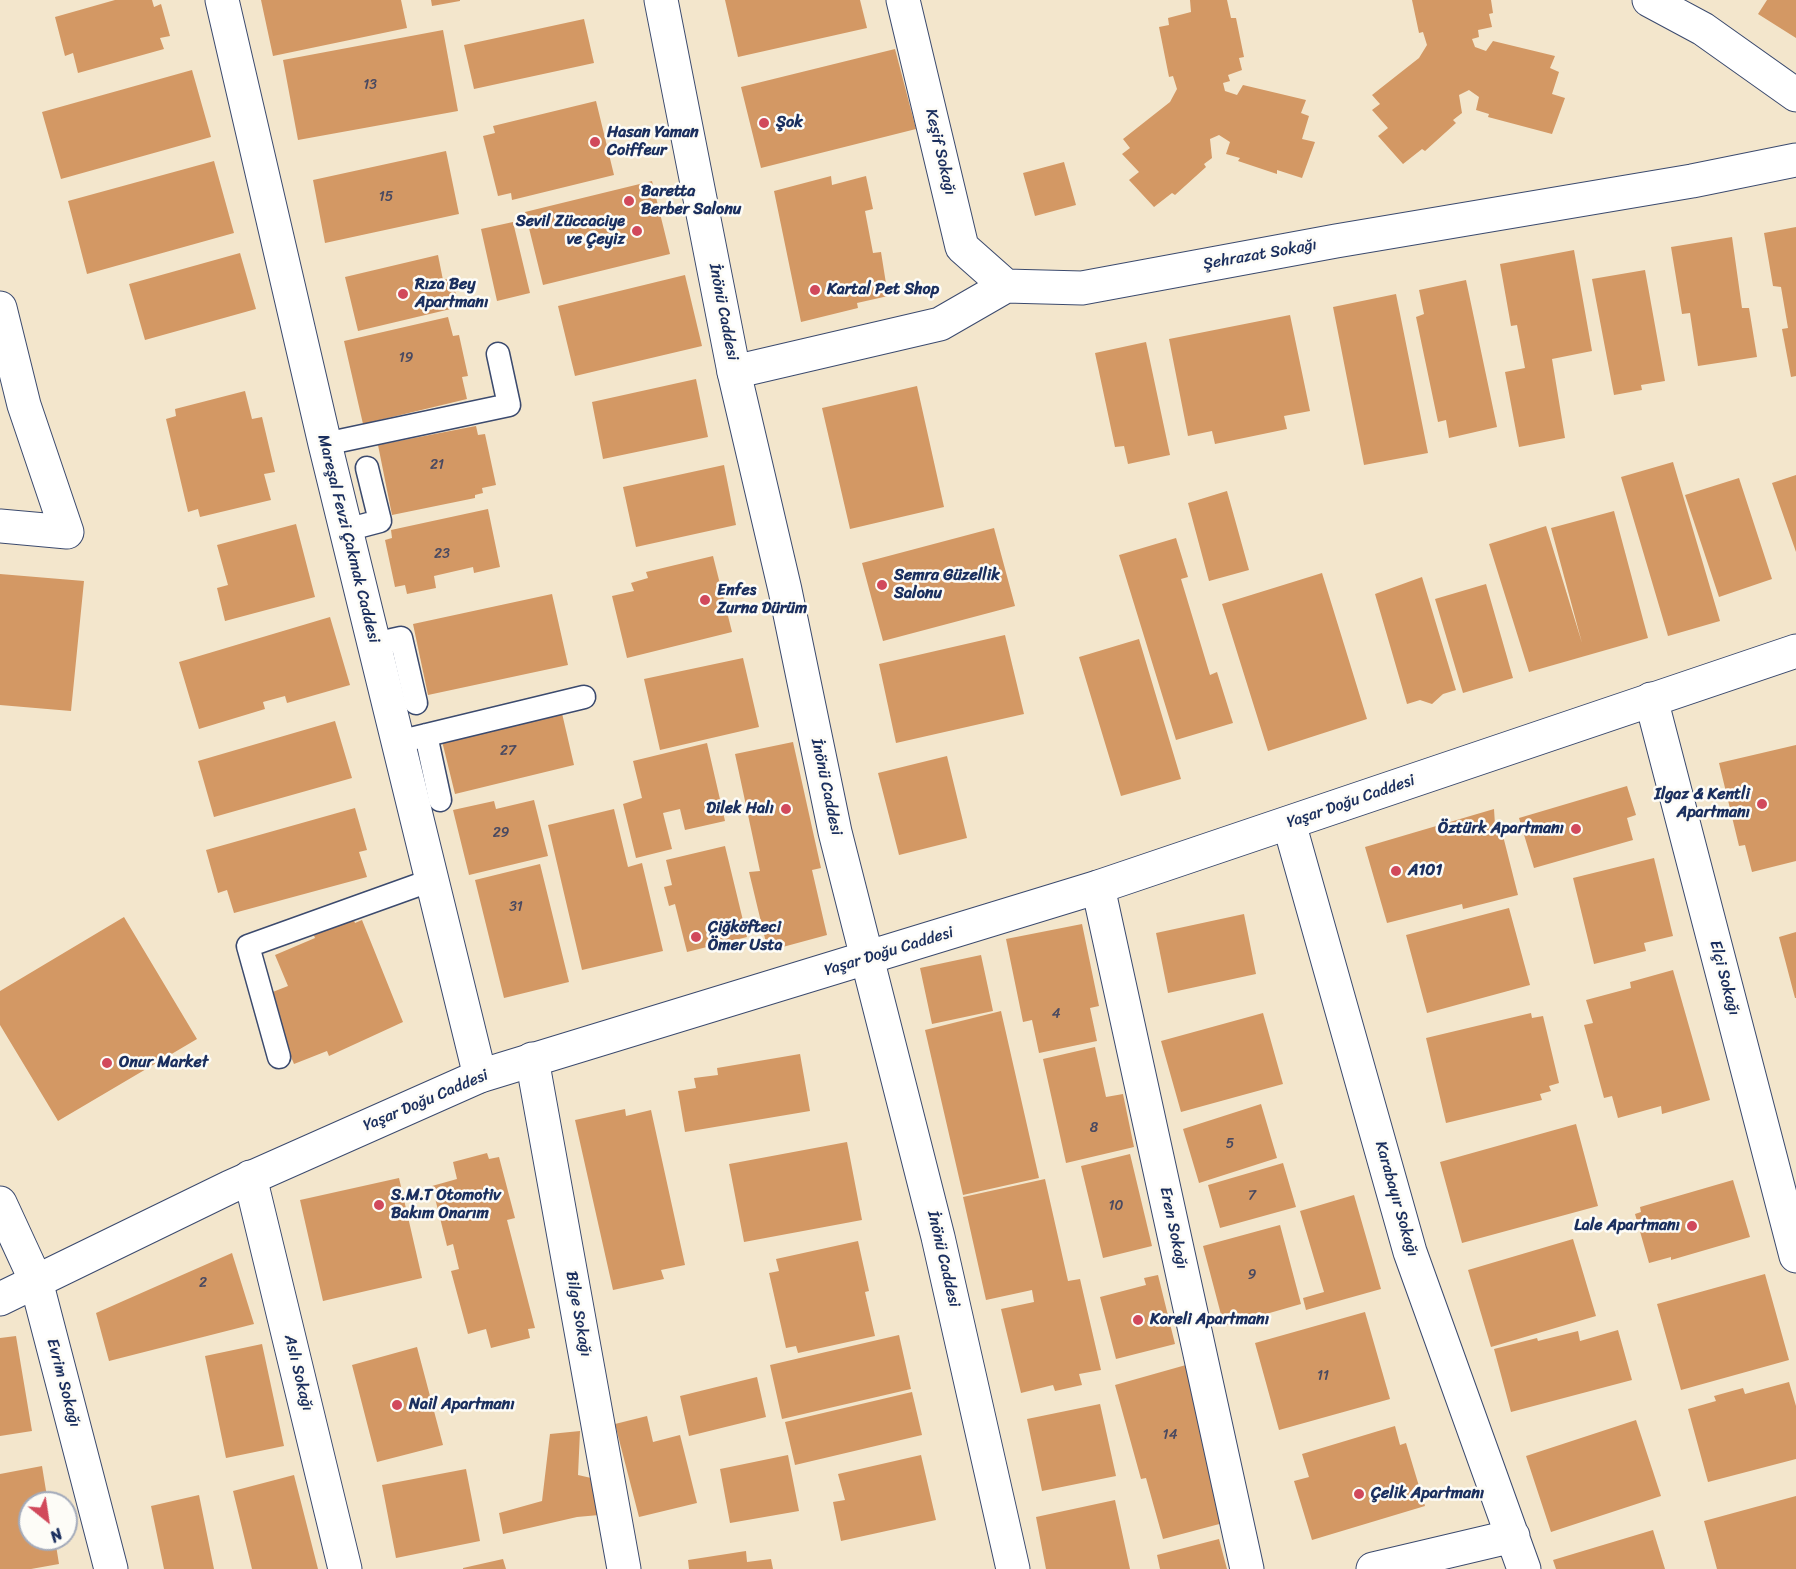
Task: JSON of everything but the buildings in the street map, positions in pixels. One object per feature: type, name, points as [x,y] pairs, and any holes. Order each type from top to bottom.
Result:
[{"type":"street","name":"Mareşal Fevzi Çakmak Caddesi","points":[[222,0],[374,644],[412,738],[432,880],[480,1076]]},
{"type":"street","name":"İnönü Caddesi","points":[[661,0],[734,372],[785,590],[835,832],[938,1237],[1013,1569]]},
{"type":"street","name":"Keşif Sokağı","points":[[903,0],[962,247],[1006,286]]},
{"type":"street","points":[[1649,0],[1703,29],[1796,95]]},
{"type":"street","name":"Şehrazat Sokağı","points":[[1006,286],[1082,288],[1336,241],[1692,181],[1796,160]]},
{"type":"street","points":[[734,372],[940,324],[1006,286]]},
{"type":"street","points":[[0,308],[24,405],[67,532],[0,526]]},
{"type":"street","name":"Yaşar Doğu Caddesi","points":[[0,1299],[250,1177],[480,1076],[869,959],[1098,886],[1796,651]]},
{"type":"street","name":"Elçi Sokağı","points":[[1651,699],[1796,1256]]},
{"type":"street","name":"Karabayır Sokağı","points":[[1289,823],[1410,1252],[1524,1569]]},
{"type":"street","name":"Eren Sokağı","points":[[1098,886],[1247,1569]]},
{"type":"street","name":"Bilge Sokağı","points":[[532,1059],[624,1569]]},
{"type":"street","name":"Aslı Sokağı","points":[[250,1177],[345,1569]]},
{"type":"street","name":"Evrim Sokağı","points":[[0,1203],[36,1281],[111,1569]]},
{"type":"street","points":[[1373,1569],[1513,1536]]},
{"type":"lane","points":[[325,444],[509,405],[498,354]]},
{"type":"lane","points":[[346,530],[380,521],[367,468]]},
{"type":"lane","points":[[374,644],[400,638],[416,703]]},
{"type":"lane","points":[[440,800],[412,738],[584,697]]},
{"type":"lane","points":[[279,1057],[248,946],[432,880]]},
{"type":"place","name":"Şok","points":[[764,123]]},
{"type":"place","name":"Hasan Yaman Coiffeur","points":[[595,142]]},
{"type":"place","name":"Baretta Berber Salonu","points":[[629,201]]},
{"type":"place","name":"Sevil Züccaciye ve Çeyiz","points":[[637,231]]},
{"type":"place","name":"Kartal Pet Shop","points":[[815,290]]},
{"type":"place","name":"Rıza Bey Apartmanı","points":[[403,294]]},
{"type":"place","name":"Semra Güzellik Salonu","points":[[882,585]]},
{"type":"place","name":"Enfes Zurna Dürüm","points":[[705,600]]},
{"type":"place","name":"Ilgaz & Kentli Apartmanı","points":[[1762,804]]},
{"type":"place","name":"Dilek Halı","points":[[786,809]]},
{"type":"place","name":"Öztürk Apartmanı","points":[[1576,829]]},
{"type":"place","name":"A101","points":[[1396,871]]},
{"type":"place","name":"Çiğköfteci Ömer Usta","points":[[696,937]]},
{"type":"place","name":"Onur Market","points":[[107,1063]]},
{"type":"place","name":"S.M.T Otomotiv Bakım Onarım","points":[[379,1205]]},
{"type":"place","name":"Lale Apartmanı","points":[[1692,1226]]},
{"type":"place","name":"Koreli Apartmanı","points":[[1138,1320]]},
{"type":"place","name":"Nail Apartmanı","points":[[397,1405]]},
{"type":"place","name":"Çelik Apartmanı","points":[[1359,1494]]}]
